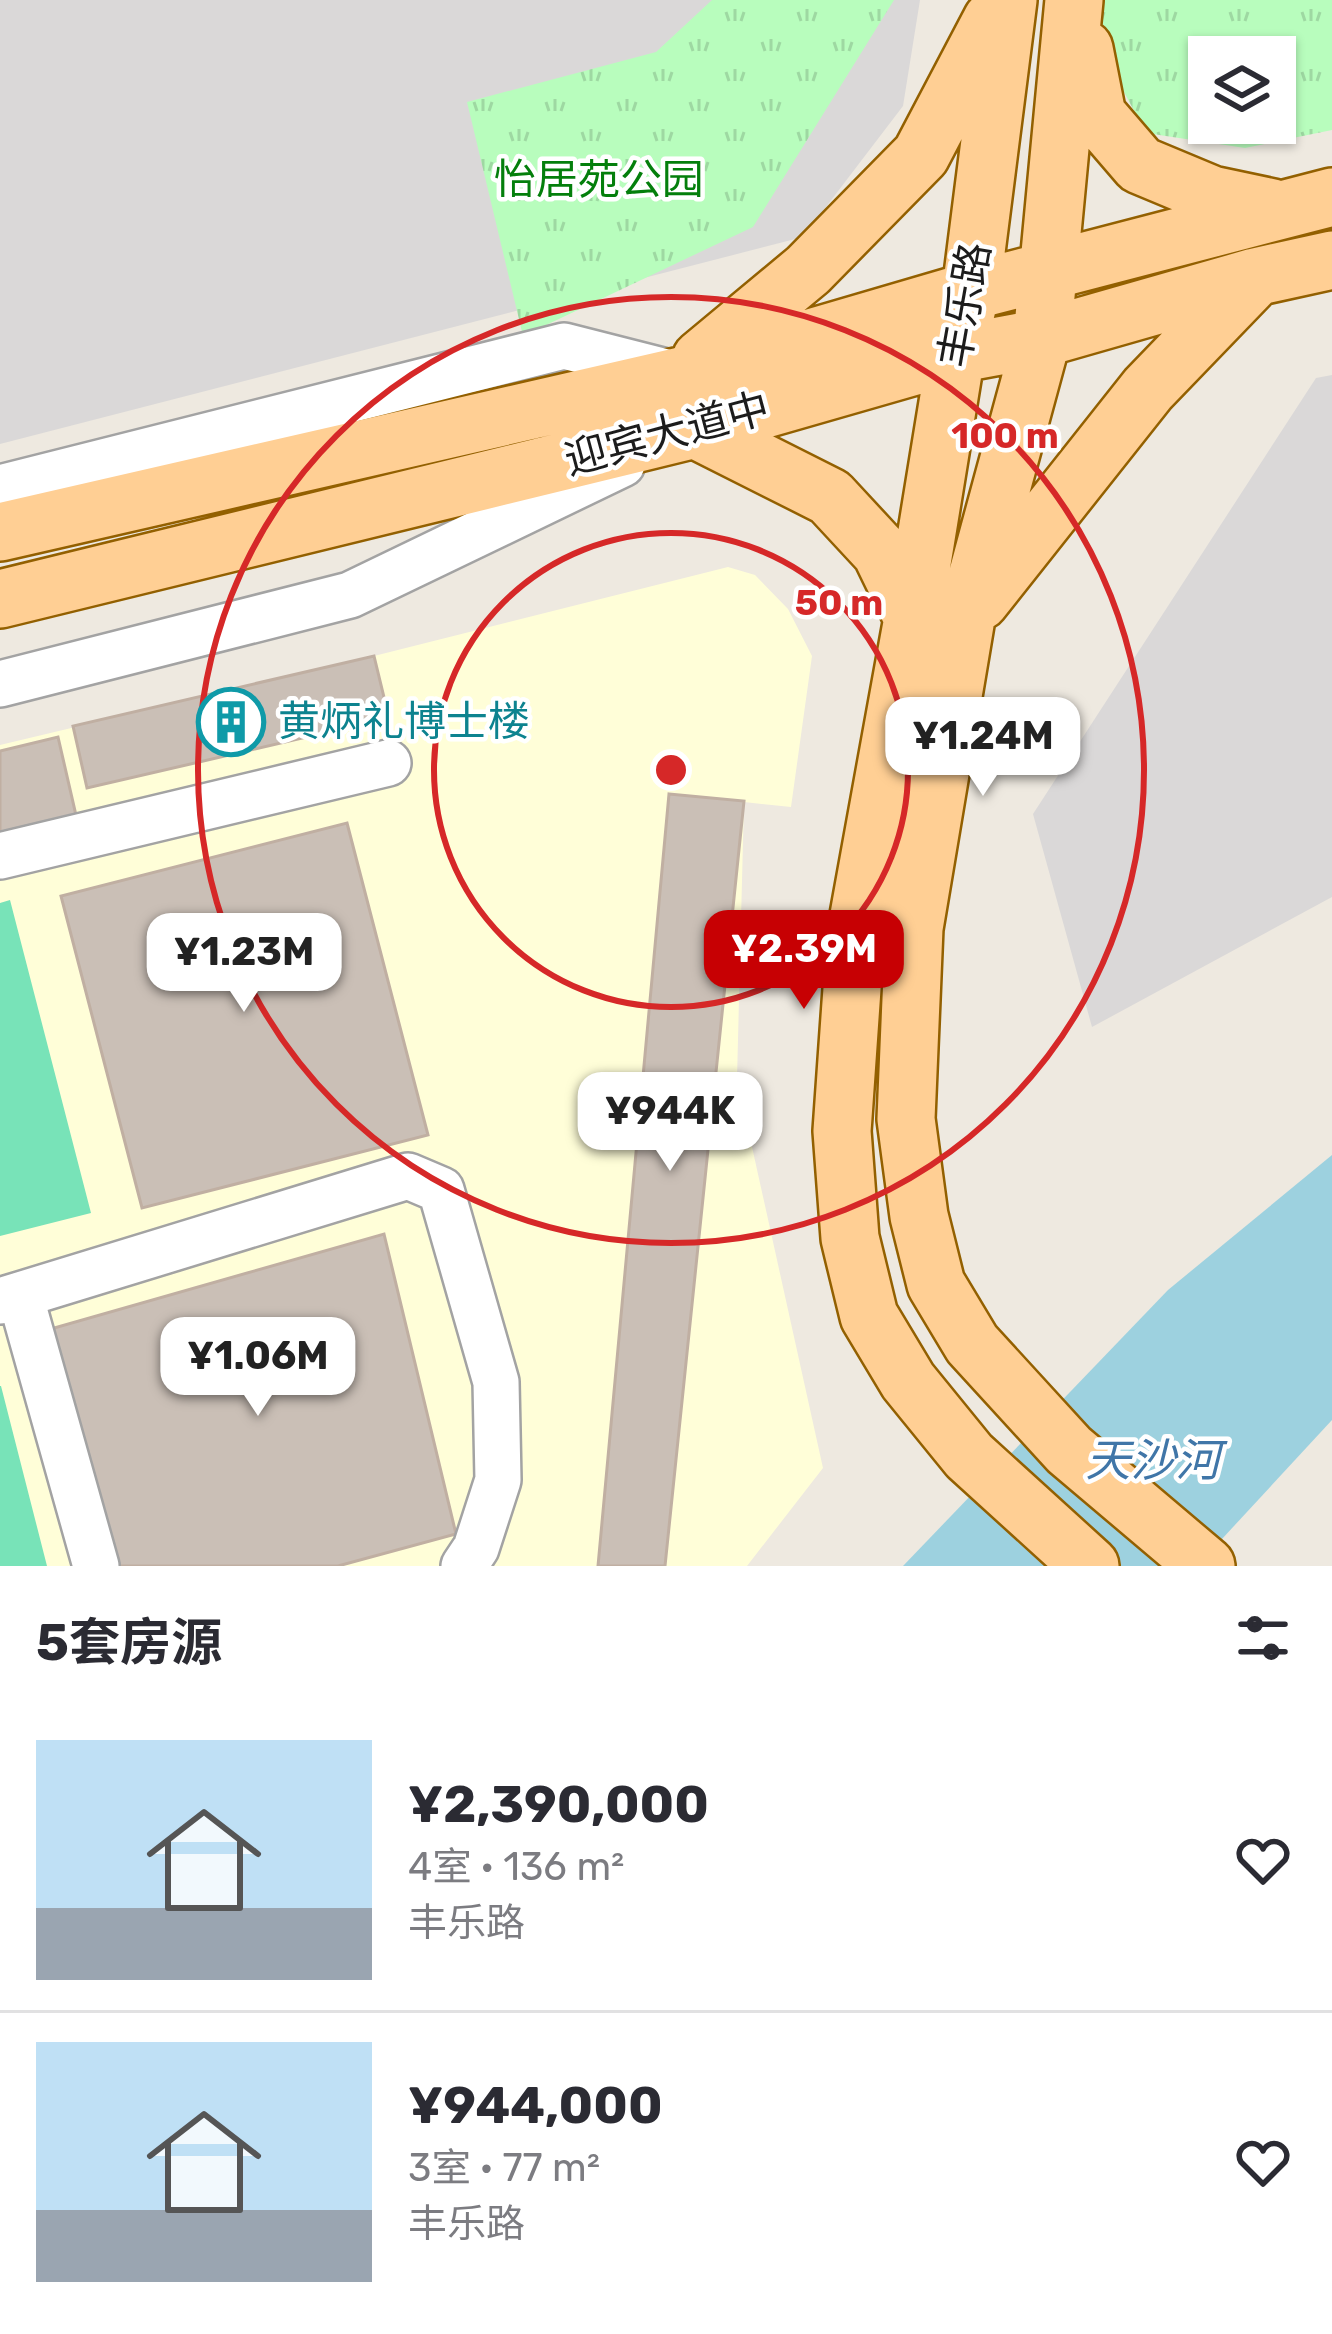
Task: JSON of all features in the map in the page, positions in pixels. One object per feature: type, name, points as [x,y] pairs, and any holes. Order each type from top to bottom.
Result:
[{"type":"main road","name":"丰乐路","points":[[1005,0],[971,291],[956,354],[914,928],[906,1119],[936,1284],[972,1345],[1069,1450],[1206,1566]]},
{"type":"main road","points":[[1005,0],[921,154],[688,402],[830,497],[939,618],[1255,277]]},
{"type":"main road","name":"丰乐路","points":[[1074,0],[1042,338],[939,618],[856,932],[842,1131],[850,1238],[869,1316],[908,1381],[968,1456],[1090,1566]]},
{"type":"main road","points":[[1074,0],[1097,115],[1140,165],[1212,195],[1308,203]]},
{"type":"main road","name":"迎宾大道中","points":[[0,599],[612,449],[688,402],[971,291],[1308,203]]},
{"type":"main road","name":"迎宾大道中","points":[[0,532],[598,395],[688,402],[1042,338],[1332,260]]},
{"type":"main road","points":[[598,395],[612,449]]},
{"type":"lane","points":[[0,488],[564,346],[688,402]]},
{"type":"lane","points":[[0,684],[350,595],[688,402]]},
{"type":"lane","points":[[0,856],[388,763]]},
{"type":"lane","points":[[96,1566],[10,1298],[408,1176],[441,1190],[496,1382],[498,1480],[476,1548],[464,1566]]},
{"type":"shaded area","points":[[0,0],[920,0],[903,106],[803,237],[0,444]]},
{"type":"shaded area","points":[[1332,375],[1332,897],[1092,1027],[1033,814],[1316,378]]},
{"type":"shaded area","points":[[728,567],[755,575],[788,609],[812,656],[791,807],[744,802],[737,1079],[823,1468],[747,1566],[0,1566],[0,745]]},
{"type":"green space","name":"怡居苑公园","points":[[712,0],[894,0],[753,227],[523,336],[467,102],[656,52]]},
{"type":"green space","points":[[1101,0],[1332,0],[1332,130],[1296,137],[1296,36],[1188,36],[1188,139],[1146,133],[1096,40]]},
{"type":"green space","points":[[1219,144],[1264,144],[1245,148]]},
{"type":"green space","points":[[10,900],[91,1213],[0,1236],[0,903]]},
{"type":"green space","points":[[1,1386],[47,1566],[0,1566]]},
{"type":"water","name":"天沙河","points":[[1332,1155],[1332,1420],[1197,1566],[903,1566],[1168,1290]]},
{"type":"building","name":"黄炳礼博士楼","points":[[374,656],[389,718],[87,788],[73,726]]},
{"type":"building","points":[[58,737],[78,824],[0,843],[0,751]]},
{"type":"building","points":[[669,794],[744,801],[665,1566],[598,1566]]},
{"type":"building","points":[[347,823],[428,1135],[142,1208],[61,896]]},
{"type":"building","points":[[384,1234],[456,1534],[338,1566],[111,1566],[47,1330]]},
{"type":"place","name":"黄炳礼博士楼","points":[[231,722]]}]
